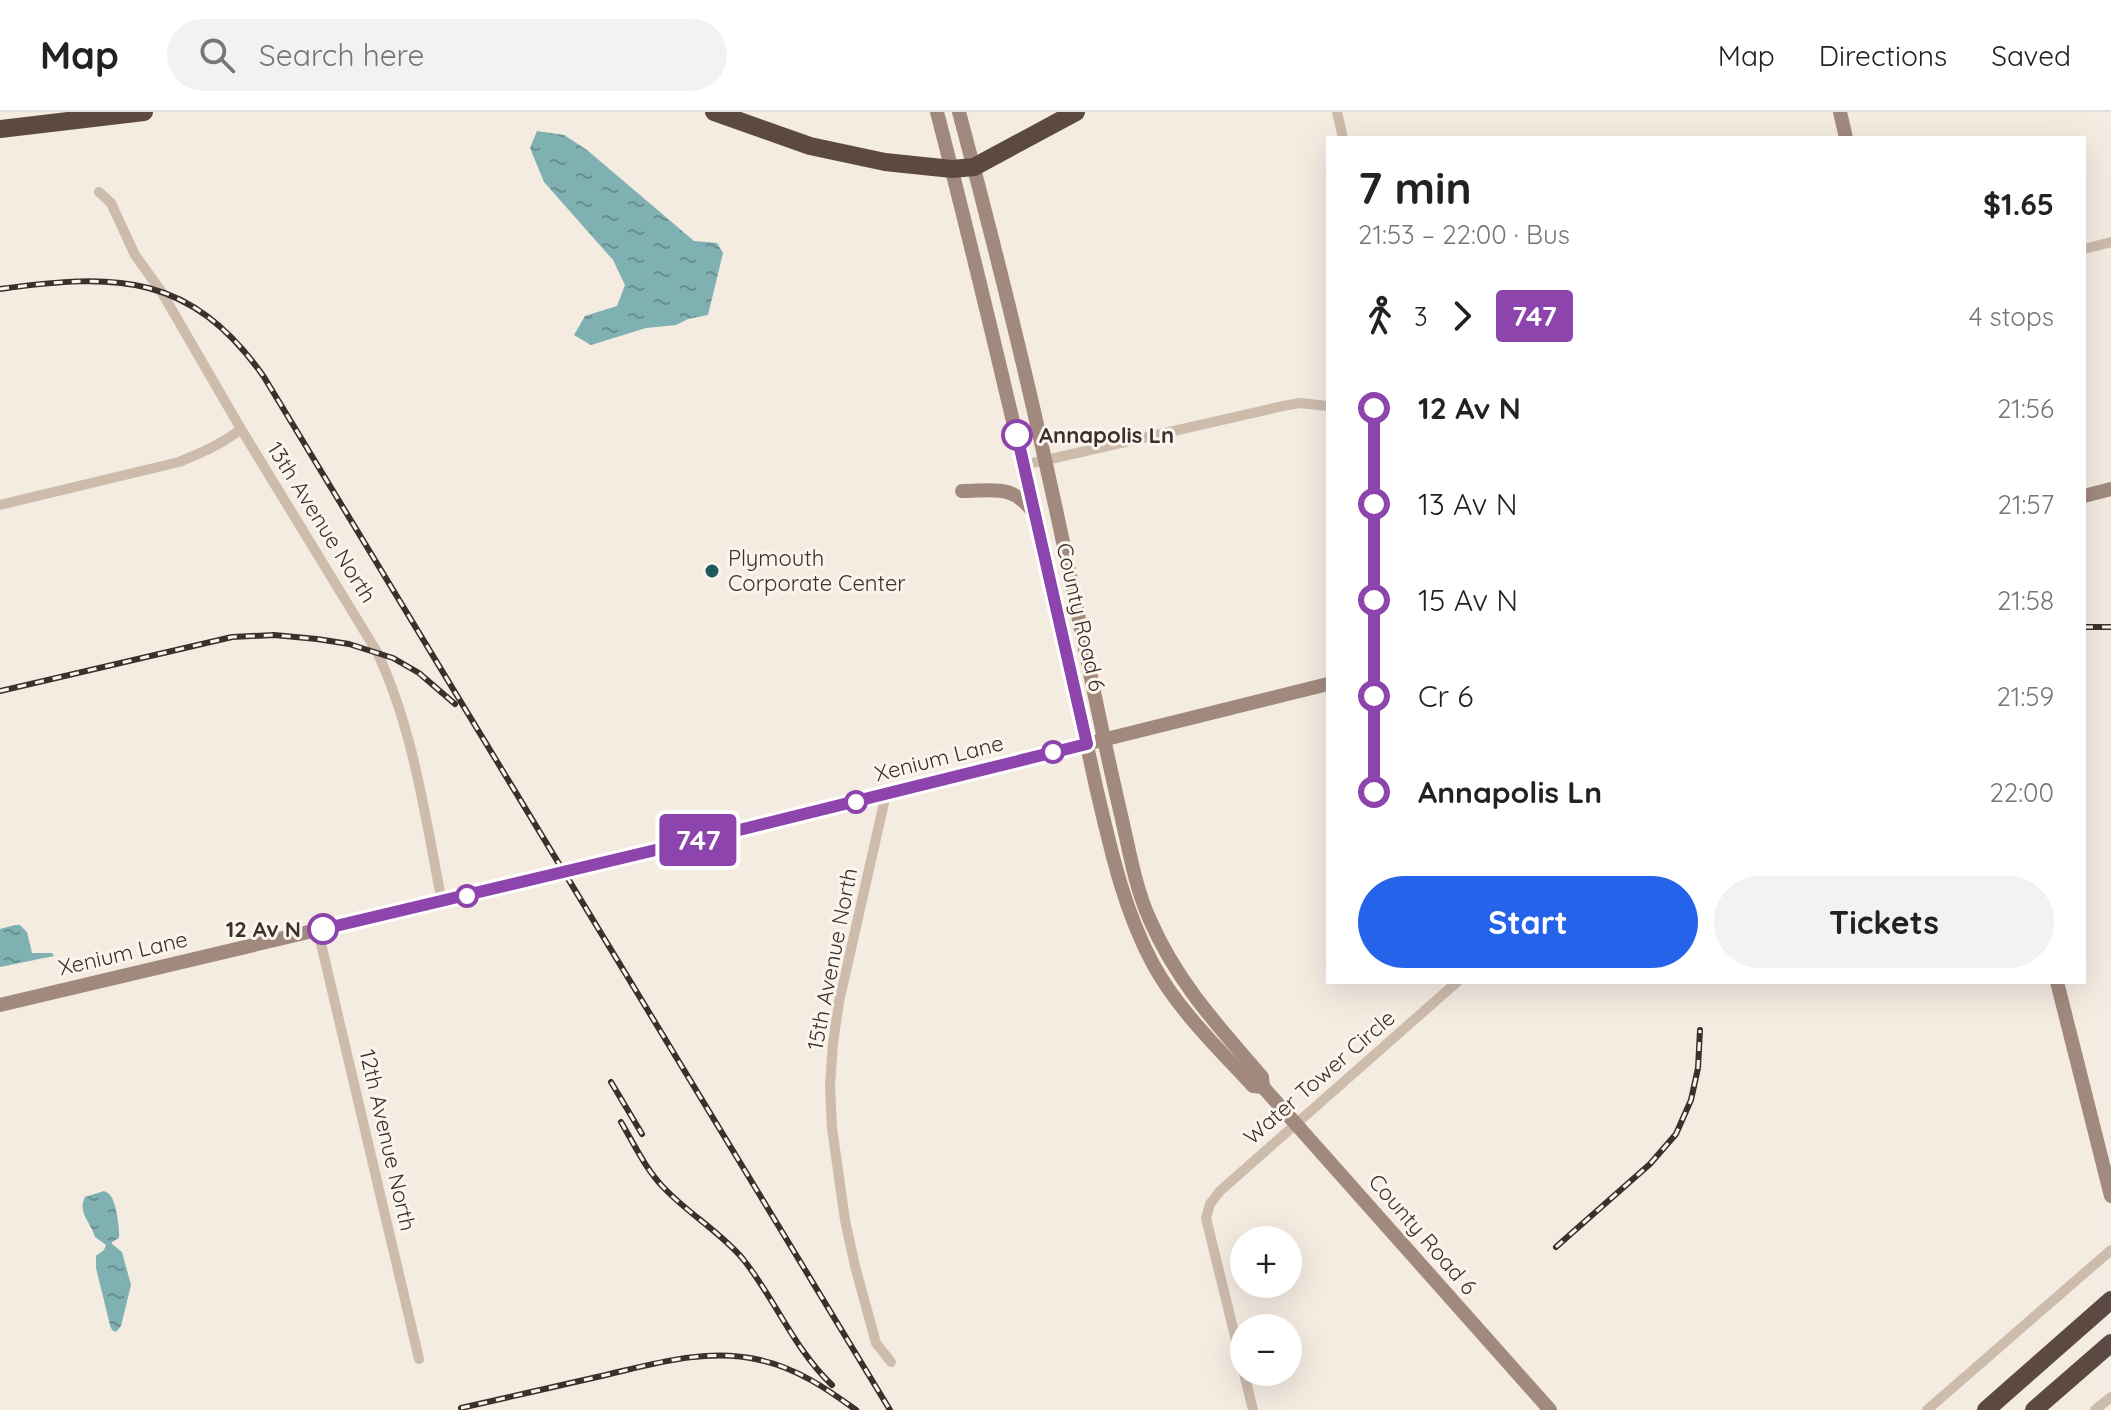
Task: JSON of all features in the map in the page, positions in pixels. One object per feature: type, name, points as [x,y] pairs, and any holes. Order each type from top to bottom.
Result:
[{"type":"highway","points":[[0,129],[144,112]]},
{"type":"highway","points":[[714,112],[810,146],[885,162],[952,169],[974,167],[1076,112]]},
{"type":"highway","points":[[1986,1410],[2111,1300]]},
{"type":"highway","points":[[2034,1410],[2111,1343]]},
{"type":"main road","name":"County Road 6","points":[[937,112],[1024,465],[1123,893],[1155,967],[1176,999],[1253,1086],[1263,1087]]},
{"type":"main road","name":"County Road 6","points":[[959,112],[1046,459],[1104,740],[1136,879],[1148,917],[1184,984],[1262,1077],[1263,1087],[1550,1410]]},
{"type":"main road","points":[[1840,112],[1846,136]]},
{"type":"main road","points":[[2086,495],[2111,489]]},
{"type":"main road","points":[[962,491],[1011,492],[1021,498],[1035,515]]},
{"type":"main road","name":"Xenium Lane","points":[[0,1005],[442,902],[1326,684]]},
{"type":"main road","points":[[2058,984],[2111,1196]]},
{"type":"street","points":[[1337,112],[1343,136]]},
{"type":"street","name":"13th Avenue North","points":[[99,192],[111,203],[135,255],[161,291],[386,670],[409,735],[442,902]]},
{"type":"street","points":[[2086,248],[2111,242]]},
{"type":"street","points":[[1024,465],[1283,406],[1300,403],[1326,406]]},
{"type":"street","points":[[0,505],[179,462],[204,452],[241,429]]},
{"type":"street","name":"15th Avenue North","points":[[886,794],[839,1002],[830,1086],[837,1174],[848,1235],[876,1343],[891,1362]]},
{"type":"street","name":"12th Avenue North","points":[[318,931],[419,1359]]},
{"type":"street","name":"Water Tower Circle","points":[[1253,1410],[1206,1218],[1210,1204],[1220,1191],[1455,984]]},
{"type":"street","points":[[1927,1410],[2111,1250]]},
{"type":"street","points":[[2095,1410],[2111,1397]]},
{"type":"water","points":[[537,131],[564,135],[587,150],[694,241],[717,243],[723,253],[708,315],[676,325],[646,328],[591,345],[574,335],[585,316],[617,306],[625,285],[613,260],[544,182],[530,148]]},
{"type":"water","points":[[20,925],[27,932],[32,953],[52,953],[54,956],[0,967],[0,929]]},
{"type":"water","points":[[104,1191],[112,1198],[118,1222],[119,1238],[112,1244],[122,1252],[131,1285],[121,1326],[116,1332],[110,1325],[96,1268],[96,1256],[106,1245],[95,1237],[83,1208],[85,1197]]},
{"type":"railway","points":[[0,289],[80,281],[116,282],[148,288],[179,299],[208,317],[236,343],[264,377],[890,1410]]},
{"type":"railway","points":[[2086,627],[2111,627]]},
{"type":"railway","points":[[0,691],[232,637],[274,635],[349,644],[393,658],[419,673],[455,704]]},
{"type":"railway","points":[[1556,1247],[1650,1164],[1676,1134],[1691,1100],[1698,1068],[1700,1030]]},
{"type":"railway","points":[[611,1082],[642,1134]]},
{"type":"railway","points":[[621,1122],[658,1182],[743,1259],[807,1356],[832,1385]]},
{"type":"railway","points":[[461,1408],[657,1363],[719,1355],[760,1360],[786,1368],[856,1410]]},
{"type":"bus line","name":"747","points":[[323,929],[1087,744],[1017,435]]},
{"type":"place","name":"Annapolis Ln","points":[[1017,435]]},
{"type":"place","name":"Plymouth Corporate Center","points":[[712,571]]},
{"type":"place","name":"12 Av N","points":[[323,929]]}]
